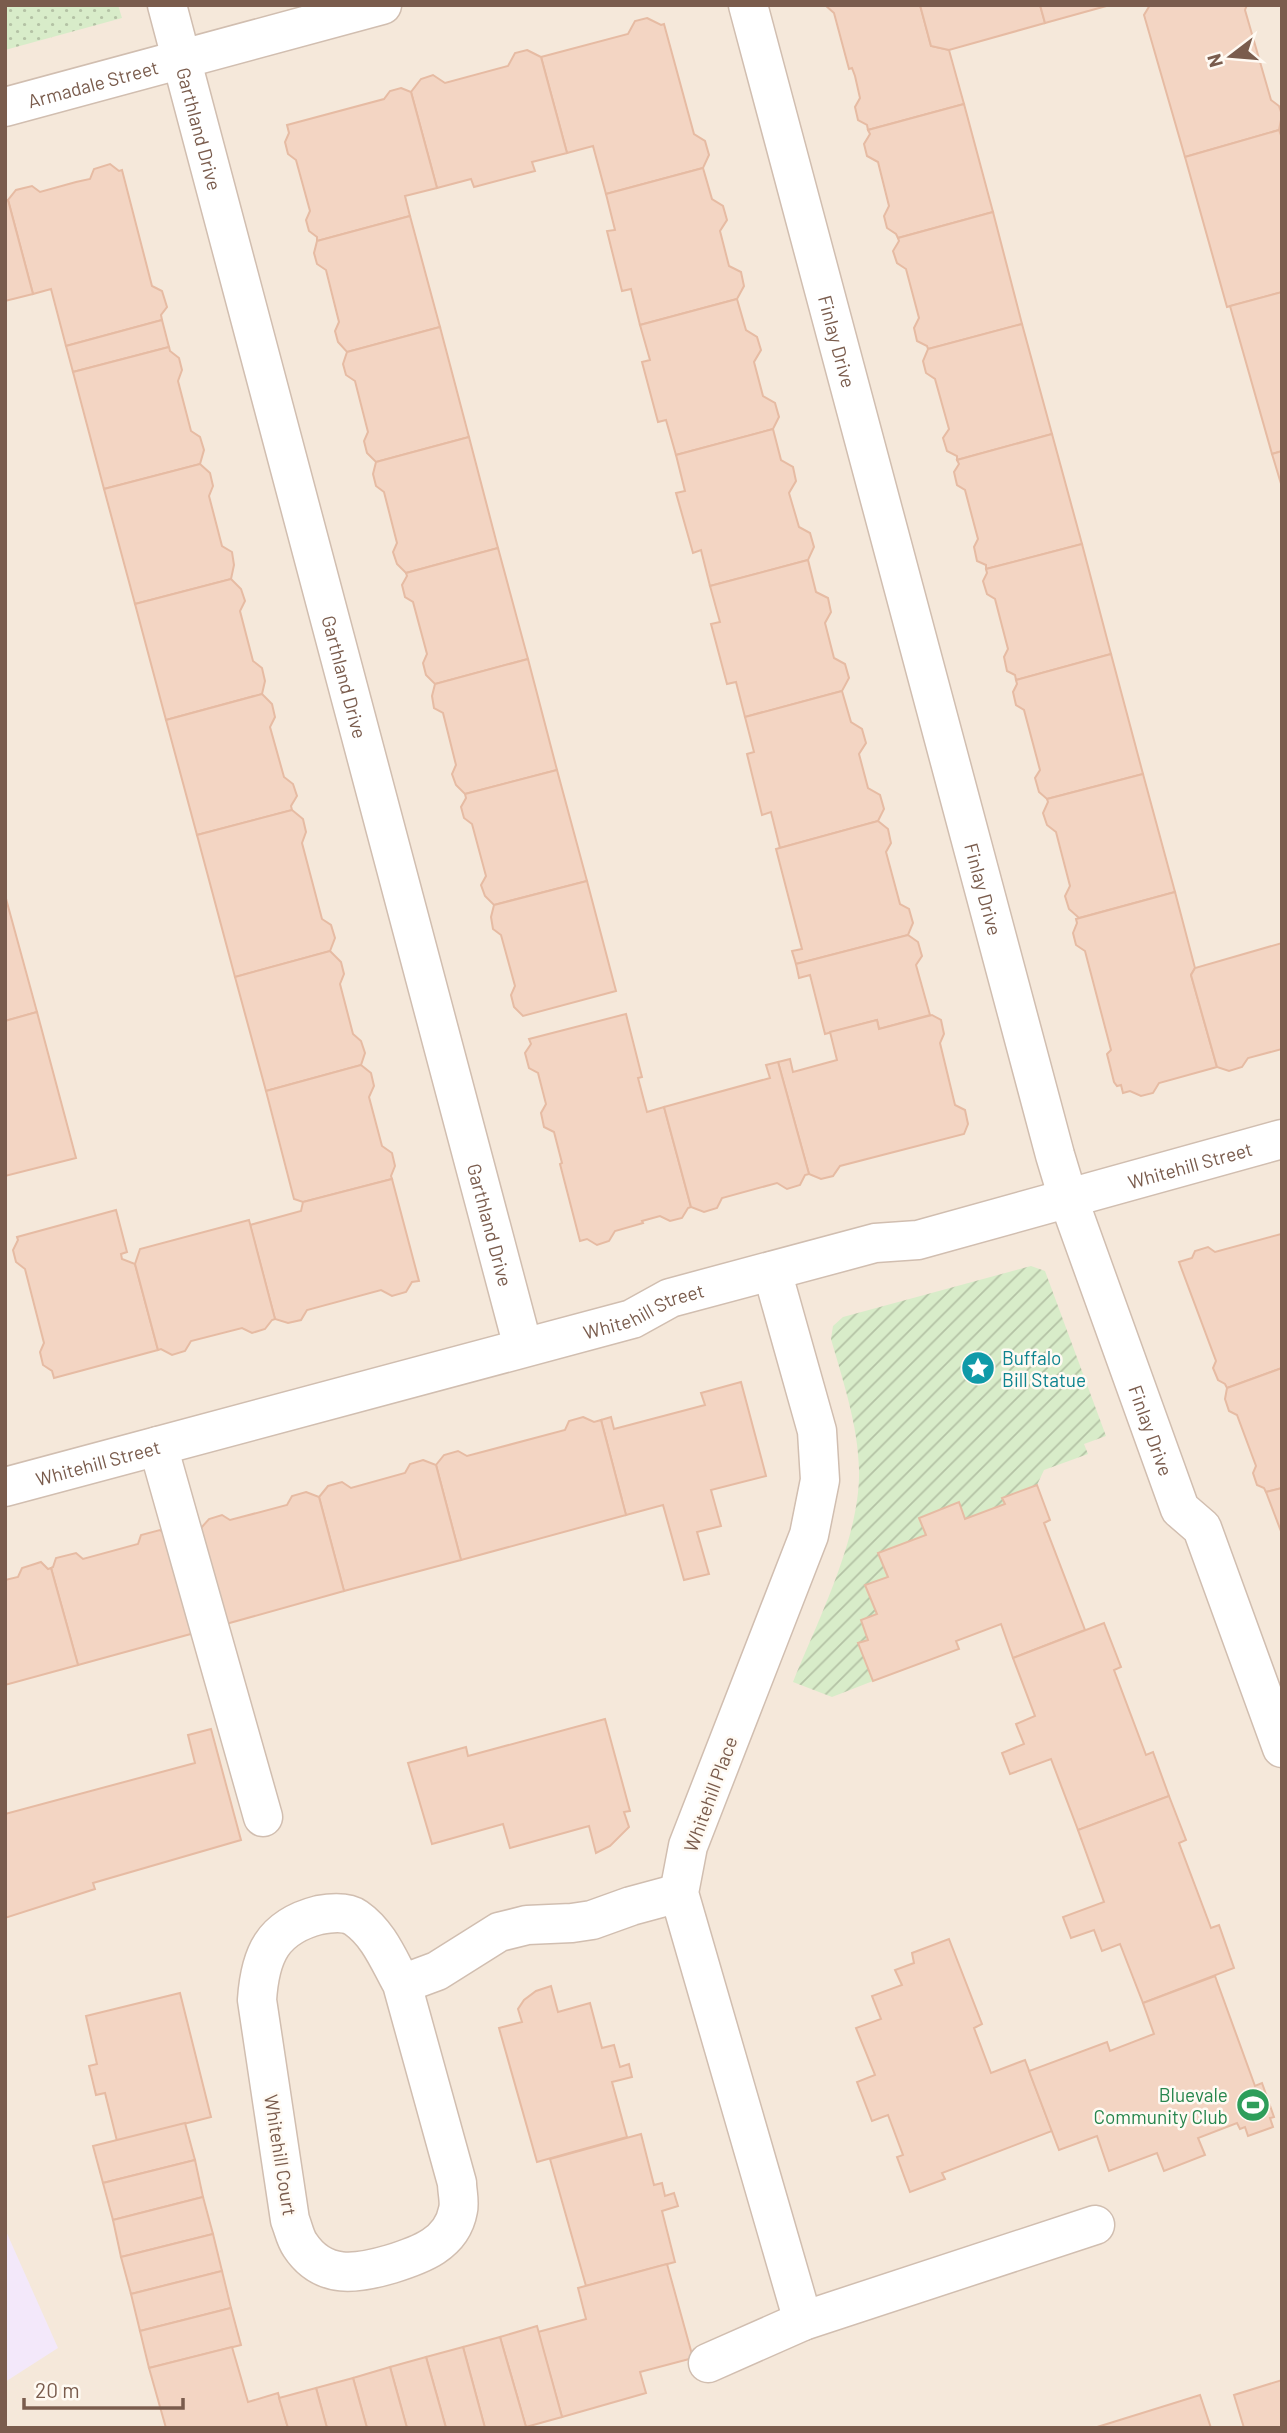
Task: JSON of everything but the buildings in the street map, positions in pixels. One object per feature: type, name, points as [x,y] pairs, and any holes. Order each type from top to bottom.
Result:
[{"type":"street","name":"Garthland Drive","points":[[167,5],[523,1347]]},
{"type":"street","name":"Armadale Street","points":[[5,107],[382,5]]},
{"type":"street","name":"Finlay Drive","points":[[748,5],[1068,1198],[1180,1508],[1202,1528],[1282,1748]]},
{"type":"street","name":"Whitehill Street","points":[[5,1487],[632,1319],[670,1298],[875,1243],[918,1240],[1282,1139]]},
{"type":"street","name":"Whitehill Place","points":[[772,1271],[817,1431],[820,1480],[810,1535],[688,1846],[679,1893],[803,2321]]},
{"type":"street","points":[[158,1446],[263,1817]]},
{"type":"street","points":[[402,1984],[437,1971],[499,1932],[527,1925],[592,1920],[679,1893]]},
{"type":"street","name":"Whitehill Court","points":[[330,1913],[353,1916],[374,1934],[402,1984],[457,2183],[458,2209],[449,2232],[433,2249],[361,2273],[339,2272],[316,2263],[299,2244],[290,2220],[257,2000],[259,1974],[270,1945],[285,1929],[306,1918],[330,1913]]},
{"type":"street","points":[[708,2363],[803,2321],[1095,2225]]},
{"type":"shaded area","points":[[5,5],[1282,5],[1282,2428],[5,2428]]},
{"type":"shaded area","points":[[5,2229],[58,2348],[5,2382]]},
{"type":"green space","points":[[5,5],[118,5],[122,18],[5,50]]},
{"type":"green space","points":[[1031,1266],[1045,1271],[1106,1436],[1084,1444],[1088,1454],[1044,1470],[1037,1485],[1003,1498],[1005,1504],[965,1519],[959,1503],[920,1517],[926,1535],[879,1553],[888,1577],[866,1585],[877,1614],[861,1620],[868,1640],[858,1644],[873,1681],[832,1697],[793,1682],[846,1549],[858,1495],[856,1436],[831,1339],[833,1326],[843,1317]]},
{"type":"place","name":"Buffalo Bill Statue","points":[[978,1368]]},
{"type":"place","name":"Bluevale Community Club","points":[[1253,2105]]}]
